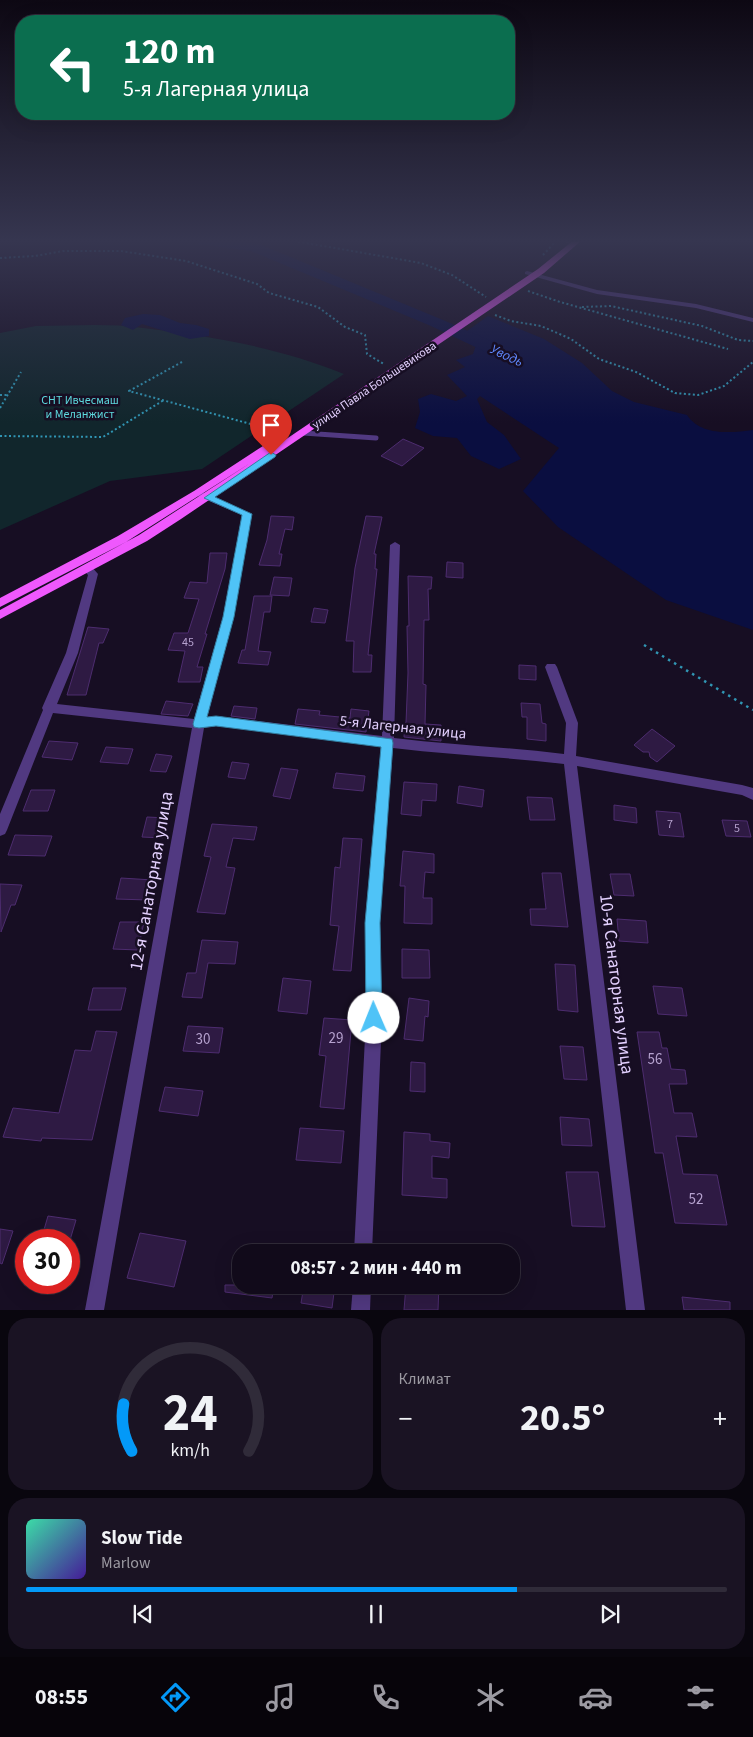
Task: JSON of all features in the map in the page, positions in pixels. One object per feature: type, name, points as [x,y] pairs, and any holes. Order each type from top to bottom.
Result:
[{"type":"main road","name":"улица Павла Большевикова","points":[[0,603],[203,495],[303,434],[492,301]]},
{"type":"main road","name":"улица Павла Большевикова","points":[[0,615],[143,538],[288,434],[432,343]]},
{"type":"street","points":[[662,301],[696,306],[753,320]]},
{"type":"street","name":"12-я Санаторная улица","points":[[94,1310],[199,724],[228,617],[247,514],[203,495]]},
{"type":"street","points":[[363,1244],[374,1018],[372,923],[387,743],[395,545]]},
{"type":"street","points":[[0,830],[48,708],[72,653],[93,574],[87,568]]},
{"type":"street","name":"10-я Санаторная улица","points":[[551,667],[572,723],[570,760],[636,1310]]},
{"type":"street","name":"5-я Лагерная улица","points":[[48,708],[199,724],[216,721],[387,743],[443,749],[514,753],[570,760],[742,790],[753,794]]},
{"type":"street","points":[[360,1310],[361,1294]]},
{"type":"lane","points":[[303,434],[376,438]]},
{"type":"path","points":[[297,301],[318,307],[345,327],[365,335],[367,354],[384,364]]},
{"type":"path","points":[[560,301],[728,349]]},
{"type":"path","points":[[579,307],[611,306],[702,326],[738,340],[753,341]]},
{"type":"path","points":[[494,315],[511,321],[549,329],[570,339],[599,359],[636,372],[674,392],[698,395],[724,386],[753,362]]},
{"type":"path","points":[[182,362],[129,391],[288,434]]},
{"type":"path","points":[[0,408],[21,372]]},
{"type":"path","points":[[0,395],[8,395]]},
{"type":"path","points":[[0,436],[103,437],[164,400]]},
{"type":"path","points":[[644,645],[753,710]]},
{"type":"green space","name":"СНТ Ивчесмаш и Меланжист","points":[[36,326],[116,326],[194,335],[271,350],[344,374],[202,469],[110,481],[0,530],[0,333]]},
{"type":"water","points":[[143,314],[160,315],[180,323],[209,329],[209,336],[190,339],[142,324],[133,330],[121,325],[125,318]]},
{"type":"water","points":[[488,316],[544,339],[582,363],[612,391],[634,402],[687,415],[700,427],[708,430],[735,432],[753,430],[753,630],[666,600],[558,527],[523,491],[559,448],[480,396],[477,399],[487,422],[504,435],[521,459],[499,469],[471,456],[457,438],[433,436],[415,428],[420,412],[418,399],[431,394],[456,401],[467,396],[447,375],[465,367],[456,360],[473,354],[476,345],[460,336]]},
{"type":"building","points":[[403,439],[424,448],[402,466],[381,456]]},
{"type":"building","points":[[271,516],[294,517],[292,530],[285,529],[279,554],[282,554],[280,566],[259,565],[267,540]]},
{"type":"building","points":[[366,516],[382,517],[374,554],[376,554],[375,569],[377,569],[368,655],[372,655],[371,672],[353,672],[354,641],[346,641],[355,568]]},
{"type":"building","points":[[210,553],[227,553],[225,569],[197,667],[203,667],[200,682],[178,682],[185,651],[168,650],[174,633],[188,633],[199,599],[184,598],[190,582],[207,583]]},
{"type":"building","points":[[447,562],[463,563],[463,578],[446,577]]},
{"type":"building","points":[[408,576],[432,577],[431,589],[428,589],[429,620],[424,620],[423,684],[426,685],[425,724],[441,725],[441,741],[404,737],[408,673]]},
{"type":"building","points":[[274,577],[292,578],[289,596],[270,595]]},
{"type":"building","points":[[254,596],[272,596],[270,612],[264,612],[258,651],[271,652],[268,665],[238,663],[242,650],[245,650]]},
{"type":"building","points":[[314,608],[328,610],[325,623],[311,622]]},
{"type":"building","points":[[88,627],[109,629],[103,643],[99,643],[86,695],[67,695]]},
{"type":"building","points":[[519,665],[536,666],[536,680],[519,679]]},
{"type":"building","points":[[166,701],[193,704],[188,716],[161,714]]},
{"type":"building","points":[[521,703],[540,704],[542,723],[546,724],[546,741],[527,739],[527,717],[522,717]]},
{"type":"building","points":[[234,706],[257,708],[255,719],[231,716]]},
{"type":"building","points":[[298,709],[320,711],[319,715],[350,718],[351,709],[369,711],[366,732],[295,724]]},
{"type":"building","points":[[652,729],[675,746],[657,762],[650,757],[649,752],[643,752],[634,745]]},
{"type":"building","points":[[49,741],[78,743],[72,760],[42,757]]},
{"type":"building","points":[[106,747],[133,749],[128,764],[100,762]]},
{"type":"building","points":[[156,754],[172,756],[166,772],[150,771]]},
{"type":"building","points":[[232,762],[249,764],[245,779],[228,777]]},
{"type":"building","points":[[281,768],[298,770],[290,799],[273,796]]},
{"type":"building","points":[[336,773],[365,776],[363,791],[333,788]]},
{"type":"building","points":[[404,782],[437,784],[436,801],[422,800],[421,816],[401,814]]},
{"type":"building","points":[[459,786],[484,790],[482,807],[457,803]]},
{"type":"building","points":[[31,790],[55,790],[48,811],[23,811]]},
{"type":"building","points":[[527,797],[552,798],[555,820],[530,820]]},
{"type":"building","points":[[614,805],[636,808],[637,823],[614,820]]},
{"type":"building","points":[[656,811],[680,813],[684,837],[659,835]]},
{"type":"building","points":[[147,817],[167,818],[163,838],[142,837]]},
{"type":"building","points":[[722,820],[747,821],[751,837],[726,836]]},
{"type":"building","points":[[212,824],[257,827],[254,840],[233,838],[226,867],[235,868],[225,914],[197,912],[211,857],[204,856]]},
{"type":"building","points":[[15,835],[52,836],[45,856],[8,855]]},
{"type":"building","points":[[343,838],[362,839],[351,971],[333,970],[339,926],[330,925],[335,867],[340,868]]},
{"type":"building","points":[[403,851],[434,854],[434,873],[425,872],[423,898],[432,898],[432,924],[404,923],[405,886],[400,886]]},
{"type":"building","points":[[542,873],[561,873],[568,927],[531,925],[530,909],[546,909]]},
{"type":"building","points":[[610,874],[630,874],[634,896],[614,895]]},
{"type":"building","points":[[121,878],[153,880],[148,900],[116,899]]},
{"type":"building","points":[[0,884],[22,885],[15,905],[11,905],[1,932]]},
{"type":"building","points":[[617,919],[646,921],[648,943],[619,941]]},
{"type":"building","points":[[120,922],[144,922],[138,950],[113,949]]},
{"type":"building","points":[[202,940],[238,942],[235,964],[208,963],[202,998],[182,997],[187,973],[196,973]]},
{"type":"building","points":[[402,949],[429,950],[430,978],[402,978]]},
{"type":"building","points":[[555,964],[575,965],[578,1012],[558,1010]]},
{"type":"building","points":[[283,978],[311,981],[307,1014],[278,1011]]},
{"type":"building","points":[[653,986],[682,988],[687,1016],[658,1014]]},
{"type":"building","points":[[93,988],[126,988],[121,1010],[88,1010]]},
{"type":"building","points":[[409,998],[429,1001],[428,1017],[425,1016],[423,1041],[404,1039]]},
{"type":"building","points":[[324,1018],[352,1020],[344,1109],[320,1107],[326,1056],[319,1055]]},
{"type":"building","points":[[188,1026],[223,1028],[219,1053],[183,1051]]},
{"type":"building","points":[[96,1031],[117,1032],[92,1140],[42,1138],[41,1141],[3,1137],[13,1108],[59,1113],[75,1050],[91,1051]]},
{"type":"building","points":[[637,1032],[659,1032],[662,1048],[667,1048],[671,1069],[685,1070],[687,1084],[669,1084],[674,1113],[692,1113],[697,1137],[676,1136],[683,1174],[717,1175],[727,1225],[675,1223],[663,1153],[655,1153]]},
{"type":"building","points":[[560,1046],[583,1047],[587,1080],[564,1079]]},
{"type":"building","points":[[411,1062],[425,1063],[425,1092],[410,1091]]},
{"type":"building","points":[[165,1087],[203,1091],[198,1116],[159,1111]]},
{"type":"building","points":[[560,1117],[589,1119],[592,1146],[562,1145]]},
{"type":"building","points":[[300,1128],[344,1131],[341,1163],[296,1160]]},
{"type":"building","points":[[404,1132],[430,1134],[430,1141],[450,1143],[449,1158],[432,1156],[432,1178],[447,1179],[447,1198],[402,1195]]},
{"type":"building","points":[[566,1172],[598,1172],[605,1227],[572,1226]]},
{"type":"building","points":[[48,1216],[76,1220],[73,1229],[44,1229]]},
{"type":"building","points":[[0,1229],[13,1231],[2,1264],[0,1263]]},
{"type":"building","points":[[140,1233],[186,1241],[174,1287],[127,1278]]},
{"type":"building","points":[[225,1285],[232,1285],[232,1293],[225,1292]]},
{"type":"building","points":[[241,1294],[273,1294],[272,1298]]},
{"type":"building","points":[[302,1294],[334,1294],[332,1308],[301,1303]]},
{"type":"building","points":[[405,1294],[439,1294],[438,1310],[404,1310]]},
{"type":"building","points":[[682,1297],[730,1302],[730,1310],[684,1310]]},
{"type":"waterway","name":"Уводь","points":[[384,301],[494,349]]},
{"type":"route","points":[[271,455],[208,498],[247,514],[228,617],[199,724],[216,721],[387,743],[372,923],[374,1018]]}]
